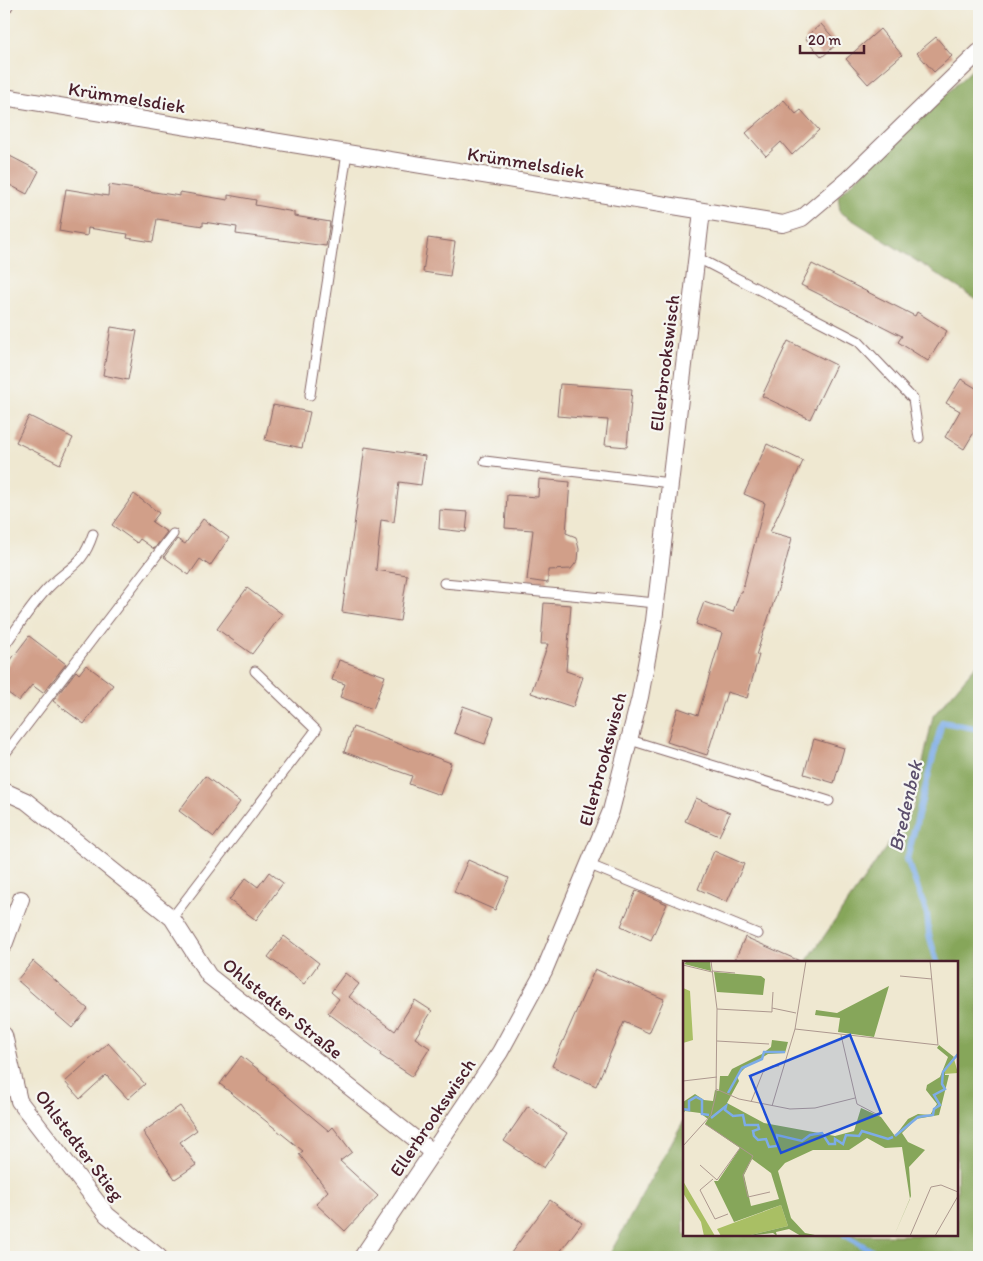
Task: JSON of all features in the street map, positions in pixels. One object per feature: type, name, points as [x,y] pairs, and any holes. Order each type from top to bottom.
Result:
[{"type":"street","name":"Krümmelsdiek","points":[[4,97],[782,224],[802,218],[848,179],[979,52]]},
{"type":"street","name":"Ellerbrookswisch","points":[[362,1257],[500,1052],[535,987],[590,865],[611,811],[640,697],[656,603],[702,211]]},
{"type":"street","name":"Ohlstedter Straße","points":[[4,791],[26,801],[172,918],[208,976],[433,1153]]},
{"type":"street","points":[[4,945],[21,899]]},
{"type":"street","name":"Ohlstedter Stieg","points":[[4,1035],[19,1101],[107,1215],[159,1257]]},
{"type":"lane","points":[[310,395],[347,153]]},
{"type":"lane","points":[[696,258],[858,341],[913,399],[919,438]]},
{"type":"lane","points":[[485,461],[670,483]]},
{"type":"lane","points":[[4,646],[50,586],[79,563],[88,551],[94,534]]},
{"type":"lane","points":[[4,755],[172,534]]},
{"type":"lane","points":[[444,583],[656,603]]},
{"type":"lane","points":[[172,918],[316,730],[255,671]]},
{"type":"lane","points":[[630,740],[828,801]]},
{"type":"lane","points":[[590,865],[758,934]]},
{"type":"green space","points":[[979,63],[979,301],[840,212],[838,196]]},
{"type":"green space","points":[[979,662],[979,1257],[608,1257],[683,1122],[683,1236],[958,1236],[958,961],[807,961],[913,809],[933,716]]},
{"type":"building","points":[[821,24],[838,43],[822,57],[805,38]]},
{"type":"building","points":[[880,29],[902,55],[868,84],[846,59]]},
{"type":"building","points":[[936,37],[952,56],[934,72],[917,53]]},
{"type":"building","points":[[784,100],[796,114],[801,110],[819,130],[792,155],[781,142],[766,156],[746,133]]},
{"type":"building","points":[[4,153],[39,171],[27,194],[4,182]]},
{"type":"building","points":[[109,185],[180,196],[180,192],[228,200],[228,195],[256,200],[255,205],[294,212],[294,216],[330,222],[326,246],[236,234],[237,227],[203,222],[203,226],[157,219],[153,242],[127,238],[128,234],[88,228],[87,236],[59,231],[66,189],[108,196]]},
{"type":"building","points":[[428,238],[455,242],[450,276],[423,272]]},
{"type":"building","points":[[812,264],[915,316],[917,312],[947,331],[928,361],[898,342],[902,336],[801,285]]},
{"type":"building","points":[[111,327],[137,331],[128,380],[103,375]]},
{"type":"building","points":[[788,341],[836,365],[810,419],[762,396]]},
{"type":"building","points":[[961,379],[979,390],[979,424],[964,449],[945,437],[960,411],[946,403]]},
{"type":"building","points":[[560,384],[632,389],[627,447],[605,445],[608,420],[557,416]]},
{"type":"building","points":[[273,405],[310,412],[302,448],[265,440]]},
{"type":"building","points":[[29,416],[73,438],[60,464],[16,442]]},
{"type":"building","points":[[767,444],[803,461],[770,532],[792,538],[781,580],[756,655],[759,655],[747,698],[727,692],[707,755],[667,742],[678,708],[698,715],[722,633],[696,624],[704,602],[733,612],[740,592],[742,592],[765,503],[744,494]]},
{"type":"building","points":[[365,447],[425,456],[421,485],[399,482],[394,522],[381,520],[376,570],[407,575],[400,621],[342,612]]},
{"type":"building","points":[[539,479],[570,482],[566,533],[576,537],[579,549],[578,560],[571,569],[548,570],[548,583],[527,580],[533,530],[505,528],[507,495],[538,497]]},
{"type":"building","points":[[134,494],[159,513],[152,522],[167,532],[154,549],[140,539],[137,543],[112,525]]},
{"type":"building","points":[[440,510],[468,512],[466,532],[439,529]]},
{"type":"building","points":[[203,519],[229,538],[210,566],[200,559],[189,575],[164,557],[177,539],[185,544]]},
{"type":"building","points":[[247,588],[282,614],[252,654],[217,629]]},
{"type":"building","points":[[544,603],[571,605],[566,671],[583,677],[573,707],[531,693],[548,644],[541,644]]},
{"type":"building","points":[[29,636],[66,664],[43,693],[32,685],[19,701],[4,690],[4,669]]},
{"type":"building","points":[[339,660],[385,676],[373,709],[340,697],[345,684],[332,680]]},
{"type":"building","points":[[86,665],[113,685],[84,724],[53,701],[76,671],[79,674]]},
{"type":"building","points":[[463,706],[494,717],[485,744],[454,733]]},
{"type":"building","points":[[353,727],[451,763],[440,795],[409,784],[412,776],[344,752]]},
{"type":"building","points":[[814,739],[844,748],[834,783],[804,774]]},
{"type":"building","points":[[205,776],[240,802],[214,837],[179,811]]},
{"type":"building","points":[[696,798],[730,813],[719,836],[685,821]]},
{"type":"building","points":[[714,851],[744,864],[727,902],[698,889]]},
{"type":"building","points":[[468,860],[509,878],[495,910],[454,892]]},
{"type":"building","points":[[269,872],[283,883],[256,920],[229,900],[246,878],[258,887]]},
{"type":"building","points":[[636,891],[667,904],[651,940],[621,926]]},
{"type":"building","points":[[284,936],[319,963],[304,984],[268,957]]},
{"type":"building","points":[[745,937],[800,961],[734,961]]},
{"type":"building","points":[[33,961],[88,1009],[72,1028],[17,980]]},
{"type":"building","points":[[595,969],[664,999],[649,1033],[624,1022],[596,1086],[552,1066]]},
{"type":"building","points":[[345,973],[359,984],[349,997],[395,1031],[415,1000],[432,1011],[415,1038],[430,1048],[412,1076],[380,1055],[381,1053],[328,1013],[339,999],[331,992]]},
{"type":"building","points":[[108,1043],[145,1084],[128,1099],[106,1075],[80,1099],[65,1082]]},
{"type":"building","points":[[241,1056],[268,1077],[267,1079],[329,1131],[333,1127],[352,1152],[340,1161],[378,1196],[345,1231],[316,1204],[328,1191],[299,1154],[303,1151],[220,1084]]},
{"type":"building","points":[[180,1106],[197,1130],[180,1142],[196,1165],[175,1179],[143,1132]]},
{"type":"building","points":[[528,1106],[567,1133],[544,1168],[504,1141]]},
{"type":"building","points":[[550,1200],[582,1223],[556,1257],[508,1257]]},
{"type":"waterway","name":"Bredenbek","points":[[937,961],[929,935],[927,914],[907,859],[942,722],[979,729]]},
{"type":"waterway","name":"Bredenbek","points":[[847,1236],[872,1251],[876,1257]]}]
